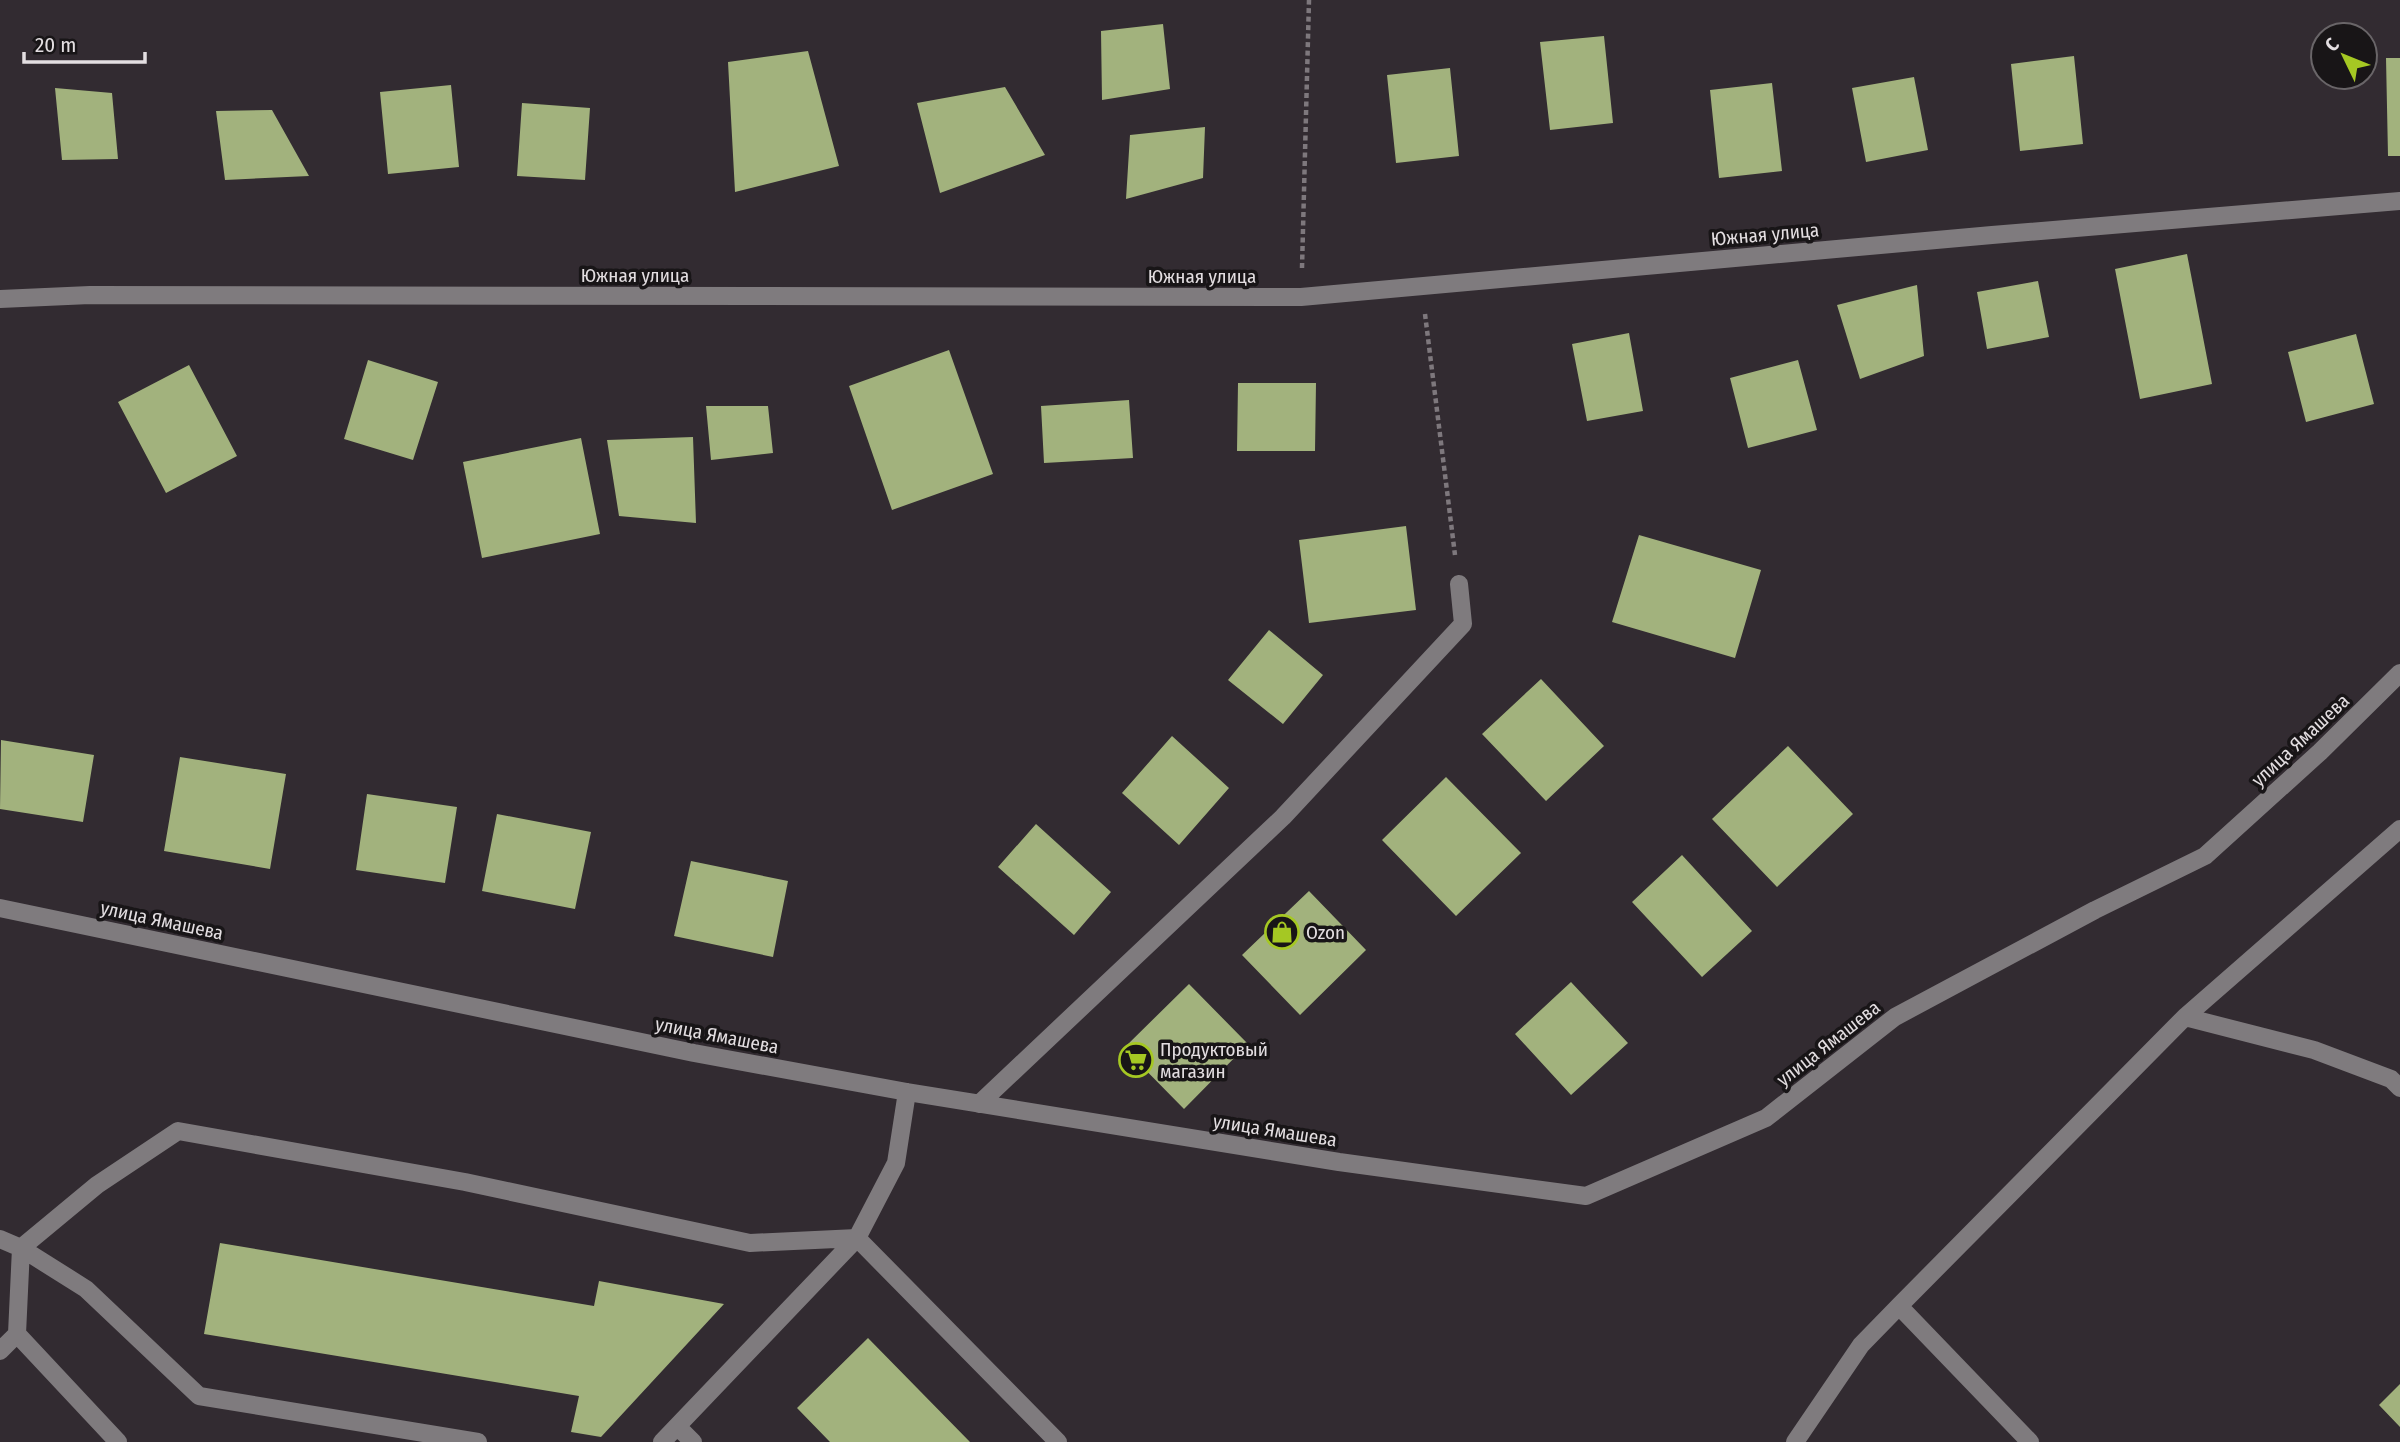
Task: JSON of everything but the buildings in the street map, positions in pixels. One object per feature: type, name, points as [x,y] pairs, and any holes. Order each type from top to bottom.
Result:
[{"type":"street","name":"Южная улица","points":[[0,299],[90,295],[1301,297],[2400,201]]},
{"type":"street","points":[[979,1104],[1283,817],[1463,624],[1459,584]]},
{"type":"street","name":"улица Ямашева","points":[[0,908],[694,1053],[907,1092],[1339,1162],[1586,1196],[1766,1118],[1895,1017],[2095,910],[2205,856],[2320,752],[2400,673]]},
{"type":"street","points":[[1795,1442],[1861,1345],[1899,1306],[2185,1017],[2400,829]]},
{"type":"street","points":[[2185,1017],[2314,1050],[2397,1079]]},
{"type":"street","points":[[662,1442],[857,1238],[896,1163],[907,1092]]},
{"type":"street","points":[[0,1350],[17,1334],[21,1248],[97,1185],[178,1130],[464,1182],[750,1242],[857,1238],[1058,1442]]},
{"type":"street","points":[[0,1239],[21,1248],[86,1289],[199,1396],[478,1442]]},
{"type":"street","points":[[1899,1306],[2030,1442]]},
{"type":"street","points":[[17,1334],[118,1442]]},
{"type":"street","points":[[677,1427],[693,1442]]},
{"type":"path","points":[[1301,297],[1310,0]]},
{"type":"path","points":[[1421,287],[1459,584]]},
{"type":"place","name":"Ozon","points":[[1282,932]]},
{"type":"place","name":"Продуктовый магазин","points":[[1136,1060]]}]
